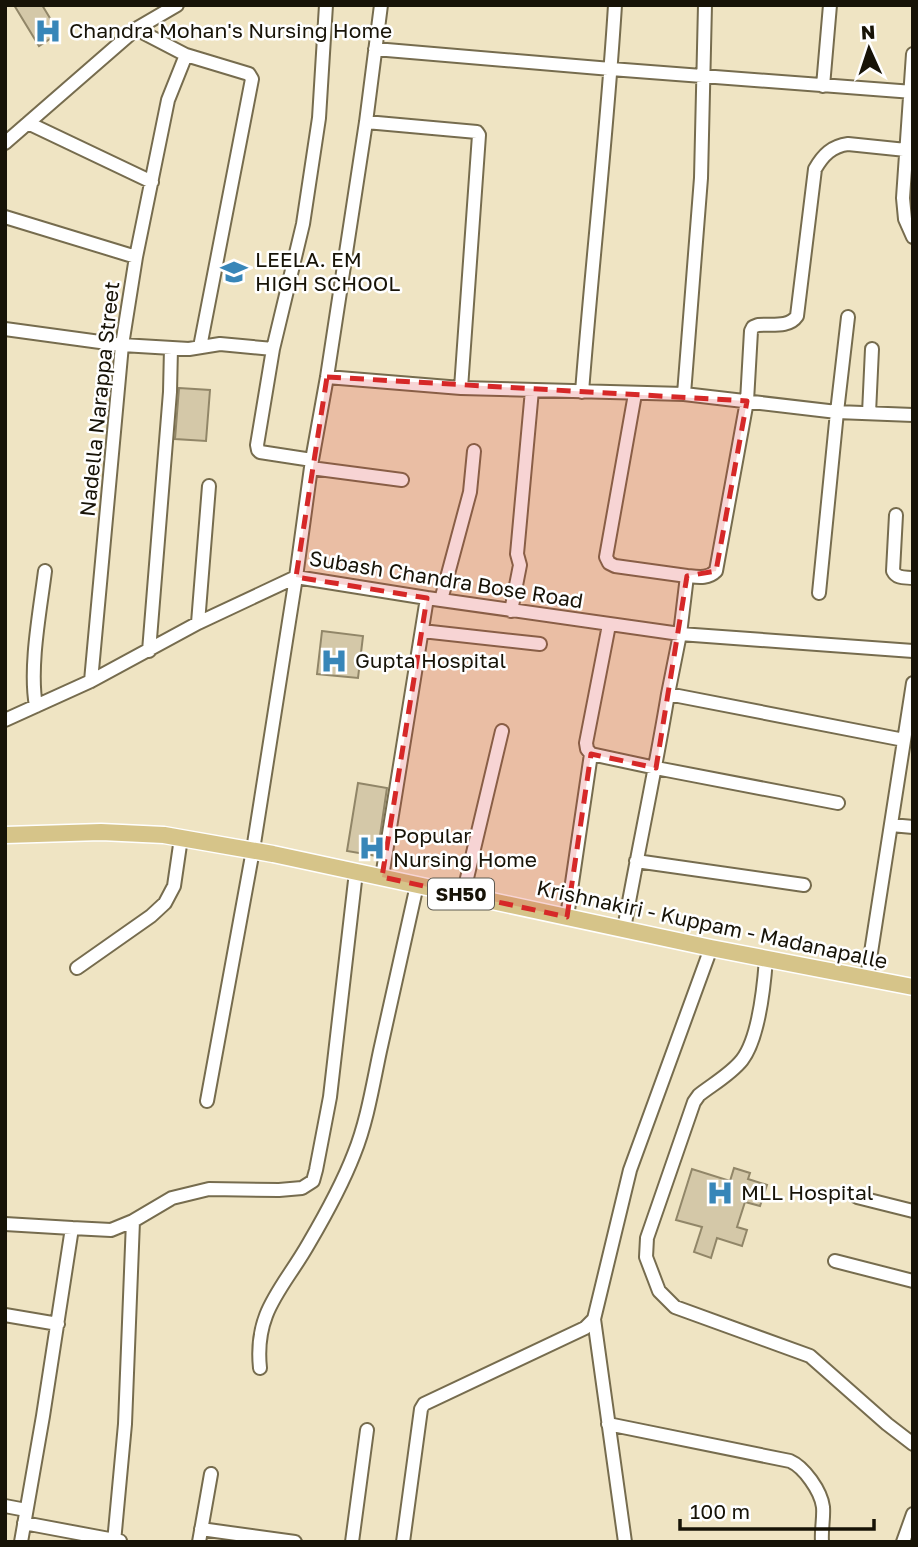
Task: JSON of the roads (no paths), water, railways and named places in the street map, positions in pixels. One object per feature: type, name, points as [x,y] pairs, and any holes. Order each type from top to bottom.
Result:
[{"type":"main road","name":"Krishnakiri - Kuppam - Madanapalle","points":[[5,835],[100,832],[164,835],[253,850],[711,948],[913,987]]},
{"type":"street","points":[[5,143],[136,29],[177,5]]},
{"type":"street","points":[[327,5],[319,118],[303,224],[273,349],[257,445],[260,452],[402,480]]},
{"type":"street","points":[[207,1101],[253,850],[366,122],[381,5]]},
{"type":"street","points":[[582,392],[615,5]]},
{"type":"street","points":[[684,394],[701,178],[705,5]]},
{"type":"street","points":[[823,86],[830,5]]},
{"type":"street","points":[[136,29],[186,55],[249,74],[252,79],[200,347]]},
{"type":"street","points":[[375,49],[911,92]]},
{"type":"street","points":[[913,54],[903,198],[905,219],[913,237]]},
{"type":"street","points":[[136,257],[168,100],[186,55]]},
{"type":"street","points":[[366,122],[477,132],[479,135],[461,388]]},
{"type":"street","points":[[27,123],[152,182]]},
{"type":"street","points":[[635,394],[607,557],[609,563],[615,566],[708,577],[716,571],[747,401],[751,331],[758,325],[790,324],[797,316],[815,169],[823,156],[840,145],[906,150]]},
{"type":"street","name":"Nadella Narappa Street","points":[[5,216],[136,257],[122,345],[91,681]]},
{"type":"street","points":[[819,593],[848,317]]},
{"type":"street","points":[[5,329],[122,345],[189,349],[220,344],[273,349]]},
{"type":"street","points":[[149,651],[170,392],[171,348]]},
{"type":"street","points":[[869,413],[872,349]]},
{"type":"street","points":[[327,377],[461,388],[684,394],[837,412],[913,415]]},
{"type":"street","points":[[511,611],[520,565],[517,554],[531,390]]},
{"type":"street","points":[[441,600],[470,492],[474,451]]},
{"type":"street","points":[[198,623],[209,486]]},
{"type":"street","points":[[896,515],[893,571],[899,577],[913,578]]},
{"type":"street","points":[[36,706],[34,685],[45,571]]},
{"type":"street","points":[[624,929],[680,634],[687,576]]},
{"type":"street","name":"Subash Chandra Bose Road","points":[[5,720],[91,681],[198,623],[296,577],[680,634],[913,651]]},
{"type":"street","points":[[383,877],[427,598]]},
{"type":"street","points":[[608,625],[586,743],[591,754],[838,803]]},
{"type":"street","points":[[422,631],[540,643]]},
{"type":"street","points":[[867,978],[913,682]]},
{"type":"street","points":[[668,694],[904,740]]},
{"type":"street","points":[[463,895],[502,731]]},
{"type":"street","points":[[567,917],[591,754]]},
{"type":"street","points":[[891,825],[913,827]]},
{"type":"street","points":[[77,968],[151,916],[165,903],[174,886],[181,838]]},
{"type":"street","points":[[636,861],[804,885]]},
{"type":"street","points":[[5,1224],[111,1230],[133,1221],[172,1198],[209,1189],[279,1190],[302,1188],[313,1181],[330,1097],[356,872]]},
{"type":"street","points":[[260,1368],[261,1338],[269,1305],[338,1192],[359,1139],[417,885]]},
{"type":"street","points":[[625,1542],[594,1319],[629,1170],[711,948]]},
{"type":"street","points":[[766,958],[758,1020],[747,1054],[694,1102],[647,1238],[646,1257],[659,1291],[675,1307],[810,1356],[913,1444]]},
{"type":"street","points":[[857,1197],[913,1211]]},
{"type":"street","points":[[5,1506],[25,1516],[116,1541],[125,1424],[133,1221]]},
{"type":"street","points":[[20,1542],[72,1228]]},
{"type":"street","points":[[835,1261],[913,1281]]},
{"type":"street","points":[[5,1315],[58,1324]]},
{"type":"street","points":[[403,1542],[421,1409],[424,1404],[585,1328],[594,1319]]},
{"type":"street","points":[[608,1424],[790,1461],[798,1465],[821,1497],[822,1542]]},
{"type":"street","points":[[352,1542],[367,1430]]},
{"type":"street","points":[[211,1475],[200,1536],[295,1542]]},
{"type":"street","points":[[903,1542],[913,1514]]},
{"type":"place","name":"Chandra Mohan's Nursing Home","points":[[48,31]]},
{"type":"place","name":"LEELA. EM HIGH SCHOOL","points":[[234,272]]},
{"type":"place","name":"Gupta Hospital","points":[[334,661]]},
{"type":"place","name":"Popular Nursing Home","points":[[372,848]]},
{"type":"place","name":"MLL Hospital","points":[[720,1193]]}]
